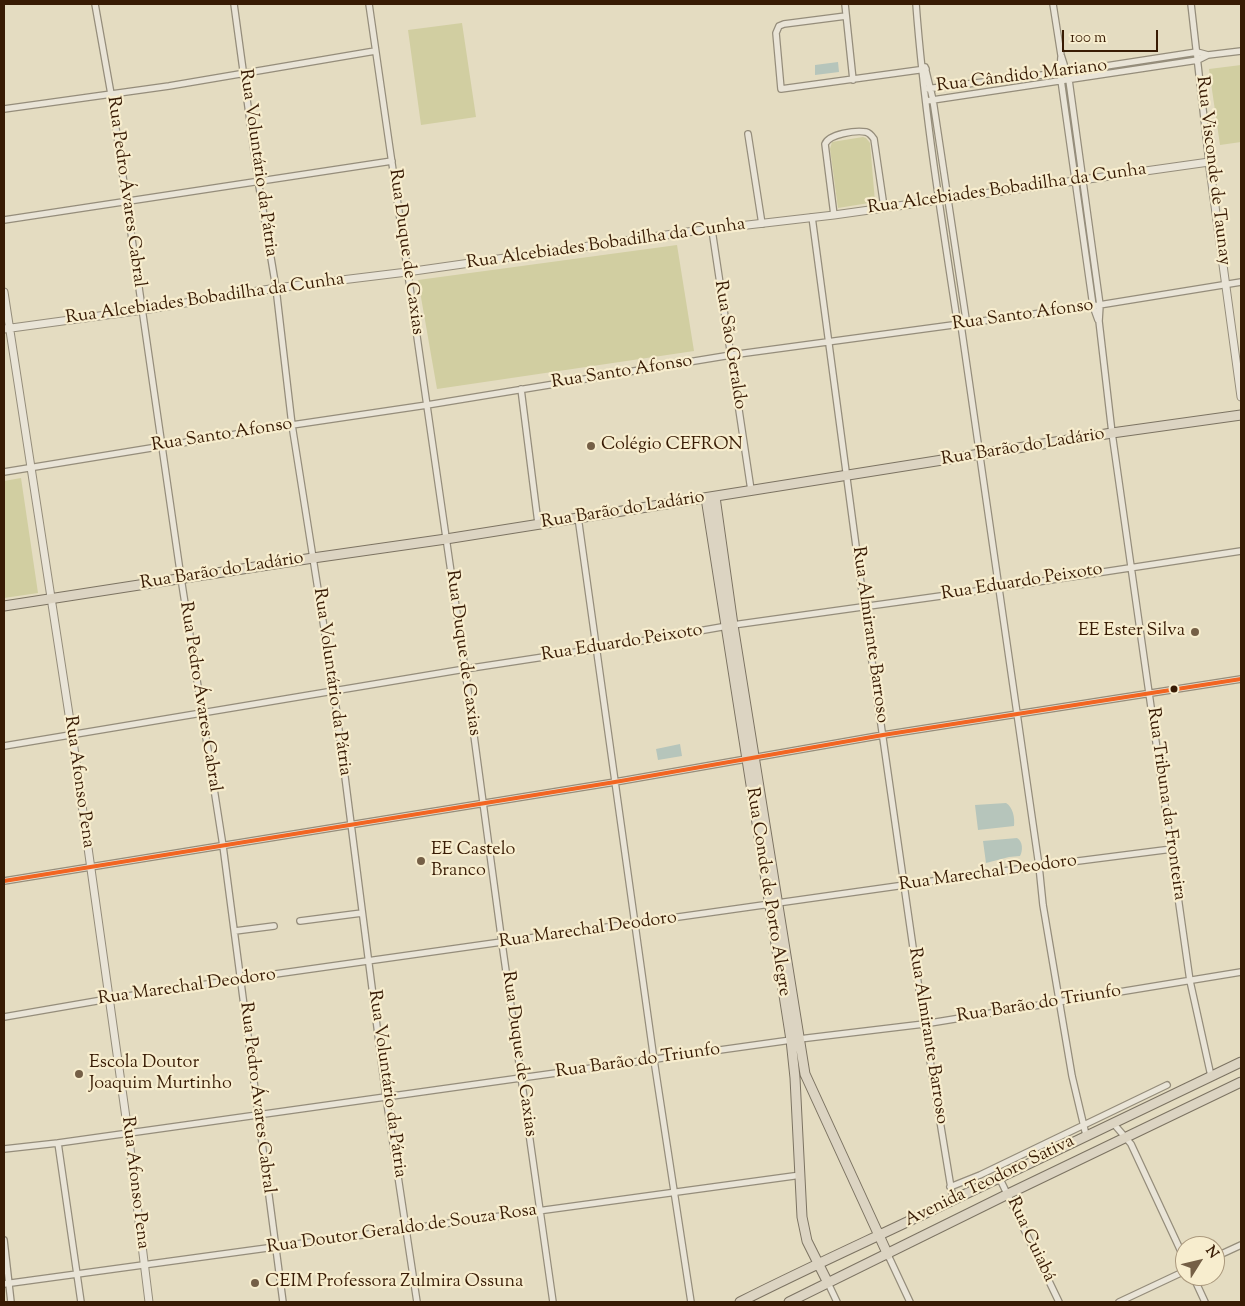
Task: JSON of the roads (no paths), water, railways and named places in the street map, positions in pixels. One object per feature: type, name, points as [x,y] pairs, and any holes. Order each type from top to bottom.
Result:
[{"type":"main road","name":"Rua Barão do Ladário","points":[[4,606],[446,539],[1112,433],[1241,415]]},
{"type":"main road","name":"Rua Conde de Porto Alegre","points":[[710,497],[795,1040],[809,1084],[888,1255]]},
{"type":"main road","name":"Rua Conde de Porto Alegre","points":[[795,1040],[795,1078],[802,1217],[807,1241],[828,1283]]},
{"type":"main road","name":"Avenida Teodoro Sativa","points":[[740,1302],[817,1263],[878,1236],[1241,1062]]},
{"type":"main road","name":"Avenida Teodoro Sativa","points":[[789,1302],[1241,1082]]},
{"type":"street","name":"Rua Pedro Ávares Cabral","points":[[94,4],[111,94],[181,578],[223,846],[283,1302]]},
{"type":"street","name":"Rua Voluntário da Pátria","points":[[234,4],[258,180],[276,288],[292,425],[334,691],[386,1097],[417,1302]]},
{"type":"street","name":"Rua Duque de Caxias","points":[[369,4],[465,668],[482,803],[553,1302]]},
{"type":"street","points":[[845,4],[853,80]]},
{"type":"street","points":[[916,4],[920,60],[928,89],[948,198],[966,319],[961,325]]},
{"type":"street","name":"Rua Tribuna da Fronteira","points":[[1053,4],[1061,55],[1069,80],[1078,181],[1093,306],[1099,322]]},
{"type":"street","name":"Rua Visconde de Taunay","points":[[1192,4],[1209,162],[1241,397]]},
{"type":"street","points":[[846,16],[780,26],[776,32],[781,89],[924,70]]},
{"type":"street","points":[[4,109],[169,86],[375,51]]},
{"type":"street","name":"Rua Cândido Mariano","points":[[930,100],[1198,60],[1208,55],[1241,51]]},
{"type":"street","name":"Rua Cândido Mariano","points":[[928,89],[1060,73],[1197,52],[1208,55]]},
{"type":"street","name":"Rua Tribuna da Fronteira","points":[[1061,55],[1061,81],[1100,305],[1099,322],[1112,433],[1190,981],[1211,1076]]},
{"type":"street","points":[[930,100],[939,200],[957,320],[961,325],[1043,905],[1075,1095],[1086,1135]]},
{"type":"street","points":[[834,215],[825,144],[827,139],[833,136],[864,131],[874,139],[884,207]]},
{"type":"street","points":[[748,134],[762,224]]},
{"type":"street","points":[[4,220],[392,161]]},
{"type":"street","name":"Rua Alcebiades Bobadilha da Cunha","points":[[6,328],[143,310],[276,288],[834,215],[1209,162]]},
{"type":"street","name":"Rua Almirante Barroso","points":[[812,217],[864,606],[904,885],[924,1024],[953,1200]]},
{"type":"street","name":"Rua São Geraldo","points":[[712,230],[751,490]]},
{"type":"street","name":"Rua Santo Afonso","points":[[4,472],[292,425],[427,406],[731,355],[961,325],[1241,282]]},
{"type":"street","name":"Rua Afonso Pena","points":[[4,292],[6,328],[72,734],[128,1132],[149,1302]]},
{"type":"street","points":[[521,389],[538,523]]},
{"type":"street","points":[[578,517],[654,1060],[691,1302]]},
{"type":"street","name":"Rua Eduardo Peixoto","points":[[4,746],[465,668],[596,649],[729,626],[1241,551]]},
{"type":"street","points":[[4,881],[616,782],[883,735],[1241,679]]},
{"type":"street","name":"Rua Marechal Deodoro","points":[[4,1017],[240,979],[1039,866],[1172,849]]},
{"type":"street","points":[[300,921],[362,914]]},
{"type":"street","points":[[235,931],[274,926]]},
{"type":"street","name":"Rua Barão do Triunfo","points":[[4,1149],[795,1040],[924,1024],[1241,972]]},
{"type":"street","points":[[950,1187],[980,1175],[1167,1085]]},
{"type":"street","points":[[1112,1123],[1130,1144],[1175,1239]]},
{"type":"street","points":[[58,1143],[80,1302]]},
{"type":"street","name":"Rua Doutor Geraldo de Souza Rosa","points":[[6,1283],[801,1175]]},
{"type":"street","name":"Rua Cuiabá","points":[[999,1177],[1059,1302]]},
{"type":"street","points":[[4,1240],[6,1283],[11,1302]]},
{"type":"street","points":[[1225,1252],[1241,1245]]},
{"type":"street","points":[[888,1255],[910,1302]]},
{"type":"street","points":[[1119,1302],[1175,1276]]},
{"type":"street","points":[[828,1283],[837,1302]]},
{"type":"street","points":[[1198,1286],[1205,1302]]},
{"type":"place","name":"Colégio CEFRON","points":[[591,446]]},
{"type":"place","name":"EE Ester Silva","points":[[1195,632]]},
{"type":"place","name":"EE Castelo Branco","points":[[421,861]]},
{"type":"place","name":"Escola Doutor Joaquim Murtinho","points":[[79,1074]]},
{"type":"place","name":"CEIM Professora Zulmira Ossuna","points":[[255,1283]]}]
